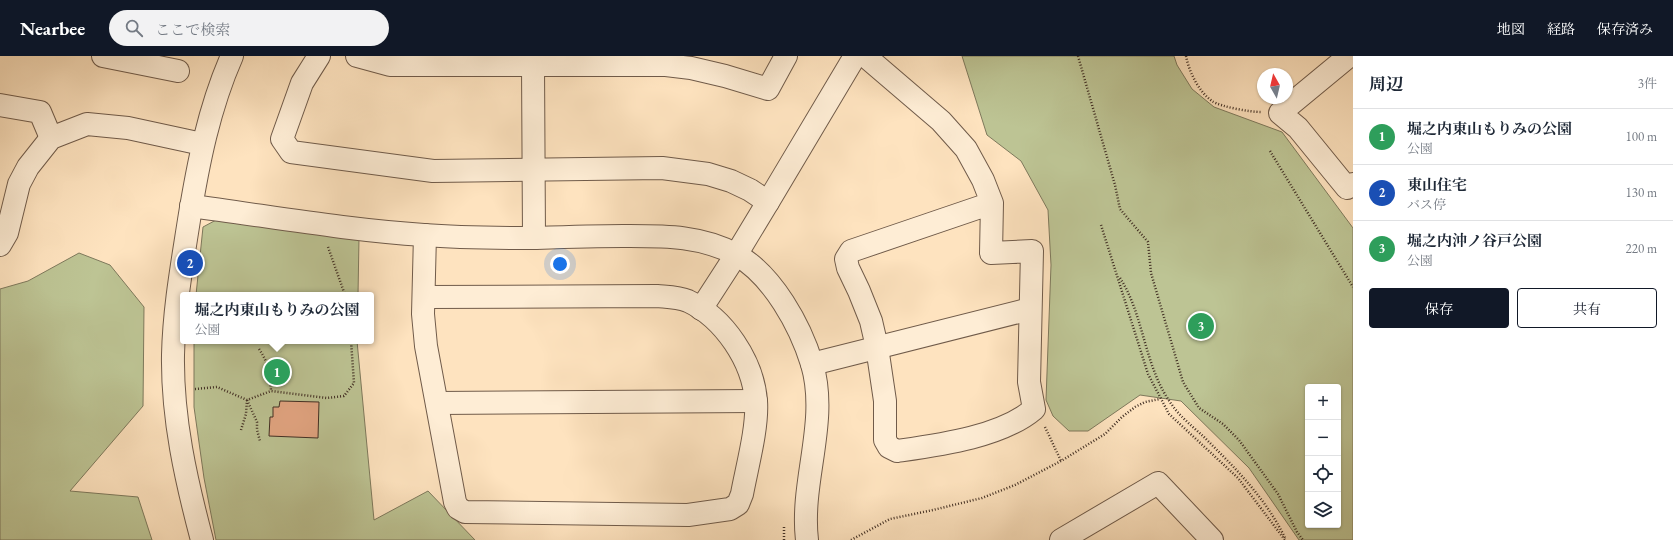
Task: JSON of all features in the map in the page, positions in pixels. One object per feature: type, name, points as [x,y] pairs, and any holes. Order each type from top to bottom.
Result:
[{"type":"street","points":[[103,56],[156,61],[178,71]]},
{"type":"street","points":[[202,540],[187,484],[176,412],[173,356],[175,312],[191,206],[213,79],[232,56]]},
{"type":"street","points":[[319,56],[302,83],[282,139],[291,152],[433,171],[662,168],[708,174],[731,181],[750,190],[768,202]]},
{"type":"street","points":[[357,56],[390,65],[497,61],[533,65],[594,60],[666,65],[691,68],[725,76],[768,89],[786,56]]},
{"type":"street","points":[[701,309],[736,255],[855,56]]},
{"type":"street","points":[[865,56],[940,121],[966,149],[984,180],[992,203],[991,253],[1032,252],[1029,382],[1034,409],[1027,415],[998,428],[967,439],[897,451],[889,447],[885,440],[885,401],[877,347],[871,321],[848,268],[846,259],[851,251],[992,203]]},
{"type":"street","points":[[1349,56],[1280,114],[1298,128],[1347,188],[1353,184]]},
{"type":"street","points":[[533,65],[534,238]]},
{"type":"street","points":[[0,105],[40,112],[51,138]]},
{"type":"street","points":[[0,245],[7,233],[19,184],[28,166],[51,138],[87,124],[128,128],[202,144]]},
{"type":"street","points":[[191,206],[381,231],[425,235],[534,238],[668,236],[695,239],[736,255],[755,270],[786,306],[799,328],[812,364],[817,386],[819,405],[807,503],[807,540]]},
{"type":"street","points":[[424,297],[658,296],[675,297],[687,301],[701,309],[729,336],[747,364],[753,381],[756,401],[756,421],[742,494],[738,504],[730,510],[688,515],[465,512],[458,508],[455,502],[426,346],[423,314],[425,235]]},
{"type":"street","points":[[812,364],[1030,309]]},
{"type":"street","points":[[437,403],[756,401]]},
{"type":"street","points":[[1061,540],[1158,483],[1212,540]]},
{"type":"path","points":[[1078,56],[1115,185],[1120,209],[1148,242],[1152,273],[1183,382],[1199,408],[1223,424],[1239,440],[1278,494],[1297,532],[1303,540]]},
{"type":"path","points":[[1186,56],[1197,86],[1213,102],[1248,111]]},
{"type":"path","points":[[1270,151],[1353,287]]},
{"type":"path","points":[[1101,225],[1148,374],[1160,399],[1169,414],[1238,478],[1286,540]]},
{"type":"path","points":[[325,240],[344,292]]},
{"type":"path","points":[[1118,276],[1128,291],[1154,371],[1169,401],[1243,476],[1277,521],[1286,540]]},
{"type":"path","points":[[247,400],[271,391],[327,398],[344,396],[354,383],[351,344]]},
{"type":"path","points":[[259,349],[270,370],[271,391]]},
{"type":"path","points":[[175,392],[217,387],[247,400],[257,422],[260,442]]},
{"type":"path","points":[[851,540],[890,519],[982,498],[1015,485],[1061,461],[1105,434],[1122,417],[1135,407],[1145,402],[1160,399]]},
{"type":"path","points":[[241,430],[246,414],[247,400]]},
{"type":"path","points":[[1034,409],[1042,421],[1061,461]]},
{"type":"path","points":[[784,529],[784,540]]},
{"type":"green space","points":[[962,56],[1174,56],[1177,65],[1192,89],[1214,107],[1282,132],[1353,228],[1353,540],[1299,540],[1249,468],[1181,401],[1140,395],[1088,431],[1069,431],[1053,416],[1046,400],[1051,265],[1048,210],[1021,161],[987,135]]},
{"type":"green space","points":[[218,219],[359,238],[358,292],[196,292],[203,227]]},
{"type":"green space","points":[[79,253],[110,265],[144,307],[143,406],[70,491],[138,497],[152,540],[0,540],[0,289],[28,281]]},
{"type":"green space","points":[[194,344],[357,344],[374,520],[428,491],[475,540],[216,540],[204,478],[194,407]]},
{"type":"building","points":[[280,401],[319,402],[318,438],[269,436],[270,417],[273,417],[273,407],[279,407]]},
{"type":"place","name":"東山住宅","points":[[190,263]]},
{"type":"place","name":"堀之内沖ノ谷戸公園","points":[[1201,326]]},
{"type":"place","name":"堀之内東山もりみの公園","points":[[277,372]]}]
